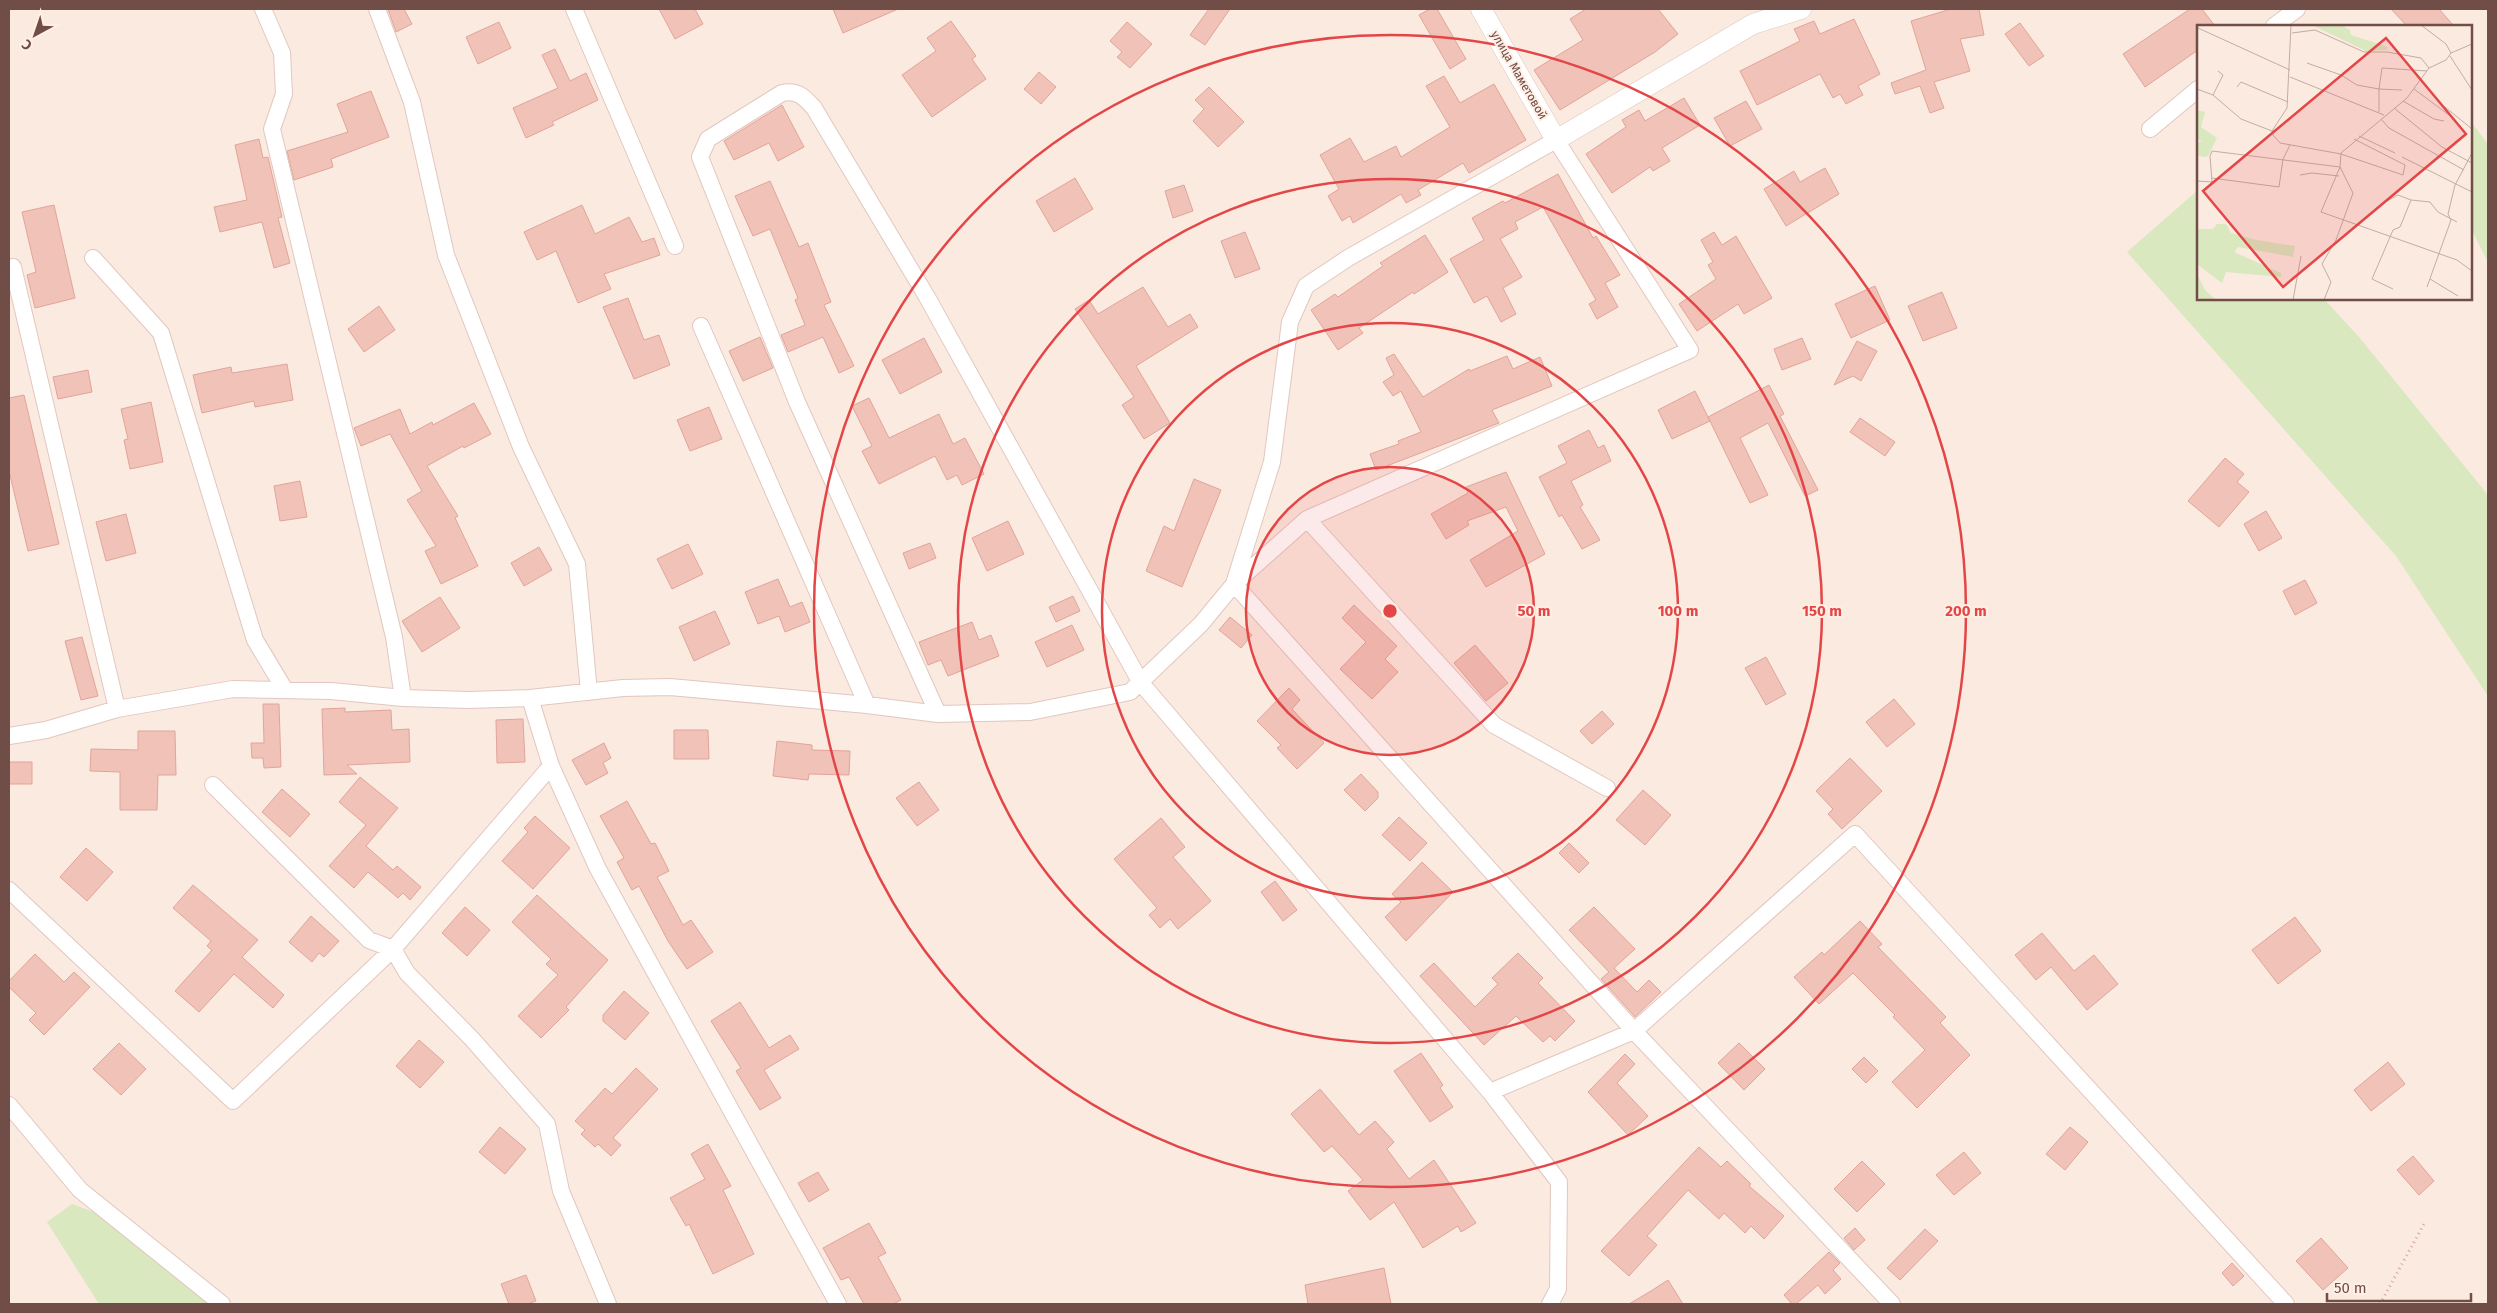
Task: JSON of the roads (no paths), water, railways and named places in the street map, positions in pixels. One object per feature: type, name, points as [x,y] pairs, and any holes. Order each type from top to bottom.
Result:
[{"type":"street","points":[[263,9],[282,53],[284,94],[272,129],[394,637],[403,698]]},
{"type":"street","points":[[377,9],[412,102],[446,255],[521,447],[577,564],[589,692]]},
{"type":"street","points":[[574,9],[675,246]]},
{"type":"street","name":"улица Маметовой","points":[[1481,9],[1556,140]]},
{"type":"street","points":[[1234,584],[1272,462],[1290,322],[1306,286],[1348,258],[1556,140],[1752,24],[1801,9]]},
{"type":"street","points":[[2275,25],[2297,9]]},
{"type":"street","points":[[2150,129],[2197,90]]},
{"type":"street","points":[[938,714],[797,402],[700,156],[708,139],[782,93],[792,91],[802,95],[814,108],[927,296],[1141,683],[1490,1092],[1558,1182],[1558,1289],[1550,1304]]},
{"type":"street","points":[[9,736],[46,730],[117,709],[233,690],[331,691],[403,698],[530,698],[623,688],[670,687],[868,705],[938,714],[1030,712],[1130,692],[1201,624],[1234,584],[1307,519],[1690,350],[1556,140]]},
{"type":"street","points":[[93,258],[161,333],[255,640],[285,690]]},
{"type":"street","points":[[13,267],[117,709]]},
{"type":"street","points":[[701,326],[868,705]]},
{"type":"street","points":[[1307,519],[1494,725],[1607,788]]},
{"type":"street","points":[[1234,584],[1634,1031],[1892,1304]]},
{"type":"street","points":[[530,698],[551,766],[598,869],[838,1304]]},
{"type":"street","points":[[9,890],[233,1101],[393,949],[551,766]]},
{"type":"street","points":[[213,785],[369,940],[393,949],[407,973],[472,1039],[547,1124],[562,1191],[608,1304]]},
{"type":"street","points":[[1490,1092],[1634,1031],[1855,834],[2286,1304]]},
{"type":"street","points":[[9,1105],[80,1190],[222,1304]]}]
